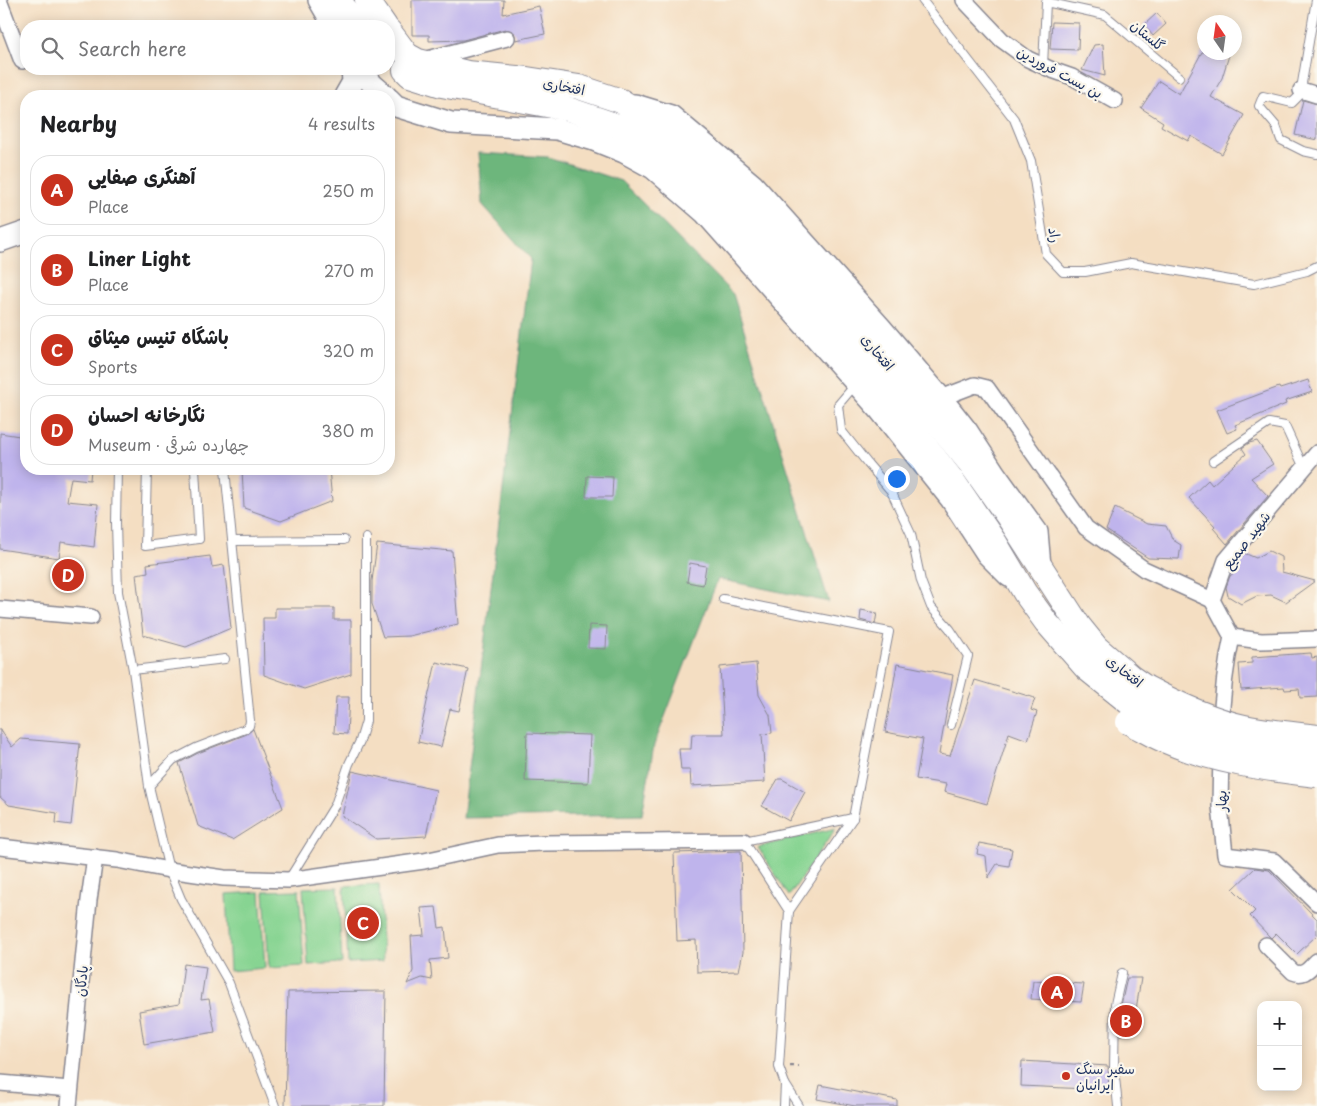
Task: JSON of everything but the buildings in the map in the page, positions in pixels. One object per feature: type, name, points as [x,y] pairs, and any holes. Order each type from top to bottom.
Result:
[{"type":"main road","points":[[319,0],[331,20]]},
{"type":"main road","points":[[339,0],[353,20]]},
{"type":"main road","points":[[368,0],[381,20]]},
{"type":"main road","name":"افتخاری","points":[[395,39],[407,55],[418,61],[467,74],[527,79],[579,87],[620,101],[662,127],[706,164],[871,343],[970,463],[1007,515],[1079,626],[1096,648],[1132,678],[1135,704]]},
{"type":"main road","name":"افتخاری","points":[[395,61],[410,75],[442,85],[568,109],[618,126],[660,151],[718,203],[769,254],[812,303],[953,481],[985,528],[1025,593],[1046,622],[1054,643],[1064,661],[1092,694],[1135,704],[1176,704],[1206,716],[1245,727],[1317,737]]},
{"type":"main road","points":[[348,90],[352,82],[352,75]]},
{"type":"main road","points":[[366,75],[378,90]]},
{"type":"main road","points":[[620,101],[671,116],[754,185],[968,431],[995,474],[1037,532],[1040,566]]},
{"type":"main road","points":[[395,104],[451,123],[557,129],[594,140],[624,152],[653,168],[705,213],[857,383],[951,499],[987,554],[1025,593]]},
{"type":"main road","points":[[0,241],[20,234]]},
{"type":"main road","points":[[985,528],[995,528],[1004,524],[1007,515]]},
{"type":"main road","points":[[1135,704],[1166,741],[1210,756],[1266,769],[1317,775]]},
{"type":"main road","name":"افتخاری","points":[[1135,704],[1184,730],[1212,740],[1317,754]]},
{"type":"street","points":[[384,20],[383,6],[385,0]]},
{"type":"street","name":"بن بست فروردین","points":[[964,0],[1002,40],[1028,59],[1072,77],[1115,101]]},
{"type":"street","points":[[0,3],[20,56]]},
{"type":"street","points":[[418,61],[507,38]]},
{"type":"street","points":[[1301,90],[1317,95]]},
{"type":"street","points":[[941,398],[975,385],[987,388],[1086,528],[1144,569],[1212,600],[1232,638],[1261,641],[1317,639]]},
{"type":"street","name":"شهید صمیع","points":[[1212,600],[1226,560],[1317,452]]},
{"type":"street","points":[[0,609],[91,617]]},
{"type":"street","name":"بهار","points":[[1232,638],[1222,702],[1220,806],[1225,855],[1274,861],[1317,903]]},
{"type":"street","points":[[0,847],[95,857],[224,878],[288,880],[424,861],[498,845],[744,841]]},
{"type":"street","name":"پادگان","points":[[69,1106],[89,900],[95,857]]},
{"type":"street","points":[[1266,945],[1293,972],[1299,974],[1305,973],[1317,960]]},
{"type":"street","points":[[0,1083],[70,1089]]},
{"type":"lane","name":"راد","points":[[922,0],[1014,119],[1031,161],[1046,254],[1063,272],[1085,272],[1132,263],[1254,284],[1307,271],[1317,266]]},
{"type":"lane","points":[[1316,0],[1300,95],[1292,103],[1263,96],[1259,106],[1276,126],[1281,140],[1303,151],[1317,154]]},
{"type":"lane","name":"گلستان","points":[[1043,66],[1046,2],[1105,15],[1179,77]]},
{"type":"lane","points":[[857,383],[838,405],[842,430],[868,464],[892,490],[911,534],[921,580],[931,607],[950,629],[968,656],[950,725]]},
{"type":"lane","points":[[1212,461],[1269,424],[1286,426],[1304,468]]},
{"type":"lane","points":[[117,475],[118,592],[133,670],[149,786],[169,870],[181,899],[229,983],[275,1106]]},
{"type":"lane","points":[[146,475],[145,546],[199,539],[195,475]]},
{"type":"lane","points":[[149,786],[173,760],[196,748],[249,726],[226,475]]},
{"type":"lane","points":[[288,880],[335,805],[366,721],[366,538]]},
{"type":"lane","points":[[233,541],[344,540]]},
{"type":"lane","points":[[723,599],[889,632],[853,818],[789,911],[779,1067],[785,1084],[798,1106]]},
{"type":"lane","points":[[133,670],[225,659]]},
{"type":"lane","points":[[789,911],[744,841],[853,818]]},
{"type":"lane","points":[[1118,1106],[1114,1068],[1115,1004],[1122,973]]},
{"type":"lane","points":[[784,1106],[785,1084]]},
{"type":"green space","points":[[478,153],[548,157],[621,181],[733,294],[829,602],[718,579],[654,745],[642,815],[463,818],[531,259],[482,204]]},
{"type":"green space","points":[[836,828],[789,896],[758,847]]},
{"type":"green space","points":[[379,884],[383,961],[348,963],[344,886]]},
{"type":"green space","points":[[338,887],[342,963],[308,965],[303,888]]},
{"type":"green space","points":[[299,890],[304,966],[269,968],[264,891]]},
{"type":"green space","points":[[260,892],[265,968],[230,971],[226,894]]},
{"type":"place","name":"نگارخانه احسان","points":[[68,575]]},
{"type":"place","name":"باشگاه تنيس ميثاق","points":[[363,923]]},
{"type":"place","name":"آهنگری صفایی","points":[[1057,992]]},
{"type":"place","name":"Liner Light","points":[[1126,1021]]},
{"type":"place","name":"سفیر سنگ ایرانیان","points":[[1066,1076]]}]
